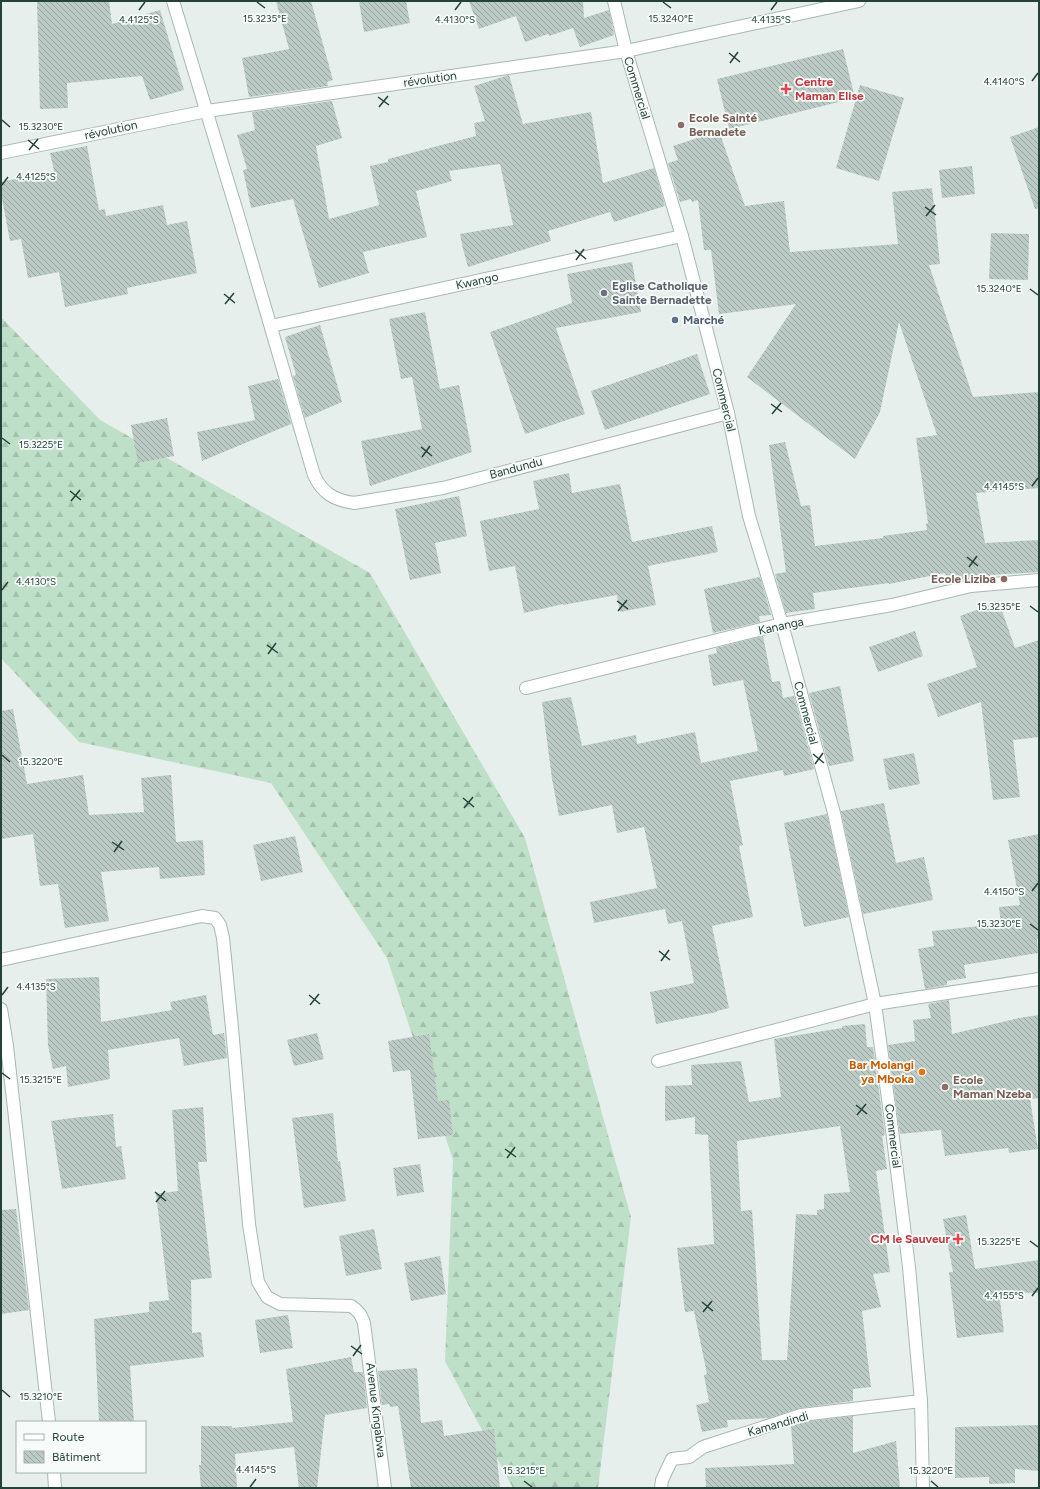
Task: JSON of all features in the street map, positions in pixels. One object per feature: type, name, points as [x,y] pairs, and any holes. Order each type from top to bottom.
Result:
[{"type":"street","name":"Bandundu","points":[[172,1],[207,111],[314,475],[319,486],[332,496],[341,501],[354,503],[443,488],[728,413]]},
{"type":"street","name":"Commercial","points":[[614,1],[626,51],[682,236],[728,413],[749,516],[782,624],[834,813],[875,1004],[909,1267],[921,1401],[923,1488]]},
{"type":"street","name":"révolution","points":[[1,153],[207,111],[626,51],[859,1]]},
{"type":"street","name":"Kwango","points":[[271,326],[682,236]]},
{"type":"street","name":"Kananga","points":[[526,688],[782,624],[892,605],[971,586],[1039,580]]},
{"type":"street","name":"Avenue Kingabwa","points":[[1,960],[202,916],[215,918],[220,925],[223,938],[249,1224],[258,1282],[267,1296],[280,1304],[351,1306],[358,1310],[364,1323],[385,1488]]},
{"type":"street","points":[[658,1061],[875,1004],[1039,979]]},
{"type":"street","points":[[1,1010],[7,1046],[49,1421]]},
{"type":"street","name":"Kamandindi","points":[[660,1488],[662,1480],[672,1459],[689,1457],[703,1447],[801,1415],[921,1401]]},
{"type":"street","points":[[54,1473],[55,1488]]},
{"type":"green space","points":[[1,317],[100,420],[370,573],[525,838],[631,1217],[598,1488],[513,1488],[445,1361],[453,1160],[387,958],[271,783],[79,742],[1,658]]},
{"type":"building","points":[[37,1],[109,1],[112,24],[160,10],[184,90],[150,100],[142,76],[67,83],[68,108],[40,109]]},
{"type":"building","points":[[276,1],[311,1],[333,80],[327,82],[328,86],[249,97],[242,58],[289,49]]},
{"type":"building","points":[[359,1],[406,1],[410,23],[364,32]]},
{"type":"building","points":[[469,1],[583,1],[584,18],[609,10],[614,35],[580,47],[573,28],[549,36],[548,34],[525,42],[516,16],[479,29]]},
{"type":"building","name":"Centre Maman Elise","points":[[843,49],[855,98],[729,129],[717,79]]},
{"type":"building","points":[[509,75],[523,124],[591,112],[603,183],[654,168],[665,206],[614,222],[610,212],[548,231],[551,241],[468,267],[460,234],[513,225],[500,164],[449,171],[452,181],[416,191],[427,237],[363,252],[369,273],[319,288],[293,199],[251,208],[243,170],[247,169],[237,135],[255,130],[252,112],[332,101],[342,138],[316,146],[329,219],[379,205],[370,166],[388,162],[388,159],[476,136],[474,123],[485,121],[474,86]]},
{"type":"building","points":[[860,85],[904,98],[879,181],[836,168]]},
{"type":"building","points":[[1039,127],[1039,208],[1035,209],[1010,137]]},
{"type":"building","points":[[719,131],[745,206],[784,201],[790,252],[898,244],[892,192],[932,188],[940,264],[929,265],[973,397],[1039,392],[1039,488],[976,493],[985,543],[1039,540],[1039,572],[990,575],[991,577],[970,579],[949,584],[945,573],[889,584],[813,593],[815,609],[786,613],[775,574],[786,572],[769,445],[785,442],[801,506],[810,505],[815,546],[883,538],[883,536],[927,530],[926,524],[928,523],[916,438],[937,435],[899,322],[880,412],[855,459],[747,377],[796,304],[719,314],[711,250],[704,250],[698,200],[692,202],[691,199],[680,202],[668,163],[678,160],[673,146]]},
{"type":"building","points":[[87,146],[99,210],[105,209],[106,216],[163,205],[167,225],[187,221],[197,273],[127,288],[128,294],[65,307],[59,272],[28,278],[21,239],[10,241],[1,193],[1,182],[54,171],[50,153]]},
{"type":"building","points":[[972,166],[975,194],[942,198],[939,170]]},
{"type":"building","points":[[991,233],[1029,234],[1028,280],[989,279]]},
{"type":"building","points":[[632,262],[641,312],[556,328],[585,414],[525,434],[490,332],[572,303],[567,274]]},
{"type":"building","points":[[425,312],[440,389],[459,385],[472,452],[370,486],[361,441],[422,429],[412,377],[401,379],[389,319]]},
{"type":"building","points":[[320,325],[342,402],[305,418],[293,376],[296,375],[285,337]]},
{"type":"building","points":[[697,354],[710,394],[605,430],[591,391]]},
{"type":"building","points":[[278,379],[291,424],[202,461],[197,432],[255,420],[248,386]]},
{"type":"building","points":[[167,418],[174,456],[138,463],[131,425]]},
{"type":"building","points":[[569,473],[572,493],[620,484],[632,542],[712,526],[718,552],[648,566],[656,605],[620,612],[617,595],[563,604],[524,613],[515,566],[489,571],[480,521],[539,509],[533,481]]},
{"type":"building","points":[[459,496],[467,536],[435,543],[441,573],[410,580],[395,509]]},
{"type":"building","points":[[760,577],[771,615],[759,616],[760,622],[713,633],[704,589]]},
{"type":"building","points":[[999,602],[1015,648],[1039,640],[1039,737],[1013,740],[1020,797],[993,800],[981,702],[938,717],[927,684],[977,667],[960,616]]},
{"type":"building","points":[[915,631],[923,656],[878,672],[869,647]]},
{"type":"building","points":[[763,636],[772,682],[780,681],[783,698],[794,696],[814,769],[784,776],[783,770],[730,781],[743,845],[739,846],[753,917],[712,926],[729,1008],[717,1012],[656,1024],[650,992],[694,983],[682,921],[668,924],[665,909],[594,923],[590,902],[657,888],[644,827],[617,833],[612,805],[559,816],[552,779],[542,702],[571,697],[582,746],[636,735],[637,744],[695,732],[701,763],[758,751],[743,680],[713,686],[708,655],[717,653],[716,648]]},
{"type":"building","points":[[840,686],[854,761],[829,766],[809,693]]},
{"type":"building","points":[[13,709],[27,784],[83,775],[89,815],[144,812],[141,778],[171,775],[176,842],[203,840],[205,875],[160,879],[159,867],[101,872],[109,921],[65,928],[58,884],[40,886],[33,834],[1,839],[1,711]]},
{"type":"building","points":[[914,753],[920,784],[889,790],[883,759]]},
{"type":"building","points":[[884,803],[896,863],[924,857],[933,900],[863,914],[841,811]]},
{"type":"building","points":[[827,814],[849,917],[804,927],[784,823]]},
{"type":"building","points":[[1039,834],[1038,953],[964,965],[966,978],[947,981],[947,985],[925,989],[918,949],[934,946],[932,931],[1001,924],[999,907],[1020,905],[1008,840]]},
{"type":"building","points":[[295,836],[303,872],[261,881],[253,845]]},
{"type":"building","points":[[99,977],[101,1022],[172,1010],[170,1002],[206,995],[213,1035],[224,1033],[227,1058],[184,1066],[179,1038],[108,1050],[110,1079],[68,1087],[66,1066],[53,1069],[48,1045],[46,979]]},
{"type":"building","points":[[949,1000],[952,1034],[1019,1018],[1039,1015],[1039,1098],[1030,1099],[1038,1149],[1009,1153],[1008,1148],[945,1156],[941,1130],[900,1134],[888,1045],[915,1041],[913,1020],[931,1018],[928,1004]]},
{"type":"building","points":[[865,1024],[867,1047],[873,1047],[885,1135],[882,1136],[887,1169],[876,1171],[890,1272],[873,1274],[881,1307],[862,1311],[871,1387],[853,1389],[853,1401],[800,1408],[769,1418],[727,1420],[728,1427],[702,1432],[696,1405],[709,1402],[704,1375],[707,1374],[694,1311],[685,1312],[677,1248],[714,1244],[708,1135],[695,1134],[695,1117],[665,1121],[665,1086],[692,1085],[691,1065],[741,1061],[749,1102],[781,1097],[774,1039],[842,1028],[842,1026]],"holes":[[[840,1126],[850,1192],[824,1194],[824,1209],[817,1210],[817,1215],[796,1214],[787,1360],[762,1360],[752,1210],[741,1211],[737,1141]]]},
{"type":"building","points":[[317,1033],[324,1059],[294,1066],[287,1040]]},
{"type":"building","points":[[429,1034],[438,1101],[449,1100],[453,1135],[418,1139],[410,1070],[393,1072],[388,1041]]},
{"type":"building","points":[[203,1107],[207,1162],[198,1162],[212,1278],[191,1280],[192,1333],[201,1332],[204,1357],[130,1366],[134,1421],[99,1421],[94,1319],[149,1312],[149,1302],[169,1300],[156,1194],[178,1191],[172,1110]]},
{"type":"building","points":[[333,1113],[338,1162],[340,1161],[346,1201],[304,1208],[292,1118]]},
{"type":"building","points":[[113,1114],[116,1147],[121,1146],[126,1179],[62,1189],[51,1121]]},
{"type":"building","points":[[420,1164],[424,1192],[397,1196],[393,1168]]},
{"type":"building","points":[[16,1209],[29,1310],[1,1314],[1,1210]]},
{"type":"building","points":[[966,1215],[975,1269],[1039,1260],[1039,1293],[999,1292],[1004,1332],[957,1338],[949,1272],[953,1272],[943,1219]]},
{"type":"building","points":[[374,1229],[382,1269],[346,1276],[339,1236]]},
{"type":"building","points":[[440,1256],[446,1294],[411,1301],[404,1263]]},
{"type":"building","points":[[288,1315],[293,1348],[260,1353],[255,1320]]},
{"type":"building","points":[[351,1357],[354,1372],[363,1372],[367,1408],[325,1415],[317,1488],[299,1488],[294,1447],[235,1454],[237,1488],[201,1488],[199,1465],[201,1465],[201,1426],[232,1426],[232,1428],[293,1422],[286,1369]]},
{"type":"building","points":[[417,1368],[421,1423],[442,1420],[444,1436],[494,1429],[500,1488],[411,1488],[398,1406],[390,1407],[389,1404],[382,1405],[378,1371]]},
{"type":"building","points":[[853,1416],[853,1453],[896,1441],[900,1488],[706,1488],[705,1468],[794,1464],[791,1426],[803,1422]]},
{"type":"building","points":[[1039,1425],[1039,1471],[1015,1469],[1015,1483],[989,1484],[989,1477],[955,1478],[955,1427]]},
{"type":"place","name":"Centre Maman Elise","points":[[786,89]]},
{"type":"place","name":"Ecole Sainté Bernadete","points":[[681,125]]},
{"type":"place","name":"Eglise Catholique Sainte Bernadette","points":[[604,293]]},
{"type":"place","name":"Marché","points":[[675,320]]},
{"type":"place","name":"Ecole Liziba","points":[[1004,579]]},
{"type":"place","name":"Bar Molangi ya Mboka","points":[[922,1072]]},
{"type":"place","name":"Ecole Maman Nzeba","points":[[945,1087]]},
{"type":"place","name":"CM le Sauveur","points":[[958,1239]]}]
